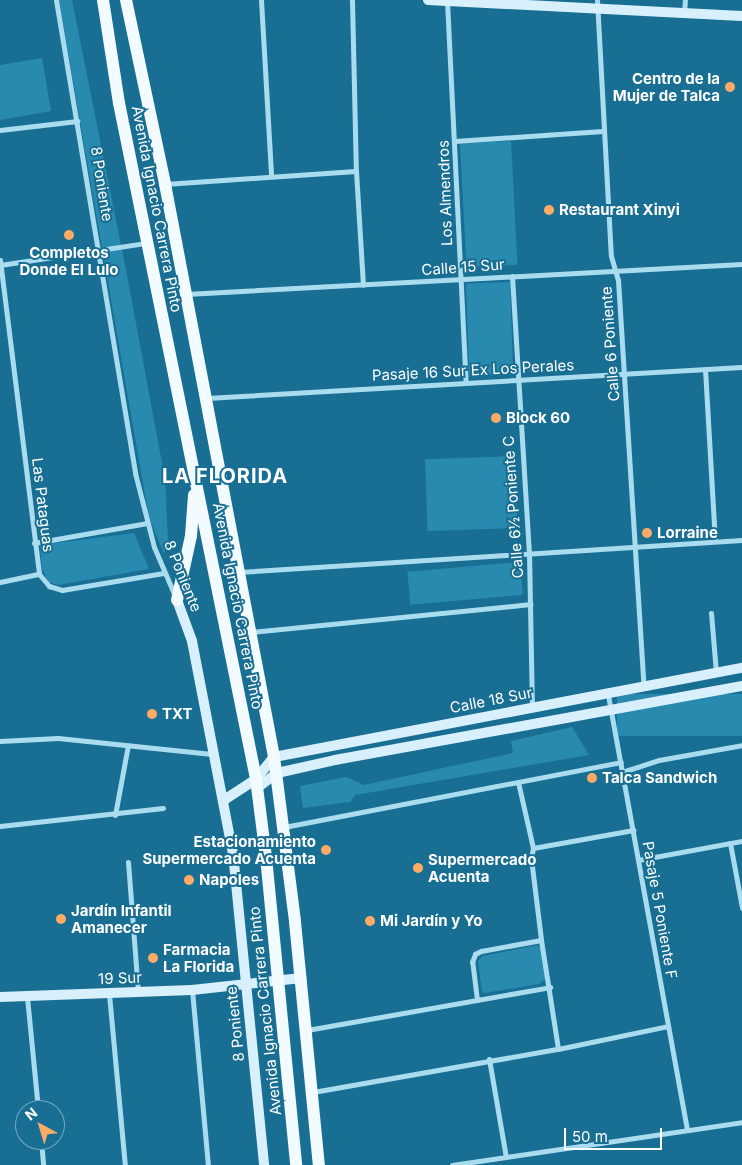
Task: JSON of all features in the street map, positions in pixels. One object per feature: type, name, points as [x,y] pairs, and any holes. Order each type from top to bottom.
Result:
[{"type":"main road","name":"Avenida Ignacio Carrera Pinto","points":[[103,0],[119,103],[256,784],[296,1165]]},
{"type":"main road","name":"Avenida Ignacio Carrera Pinto","points":[[126,0],[165,184],[277,773],[301,978],[319,1165]]},
{"type":"main road","points":[[177,600],[191,536],[195,475]]},
{"type":"street","name":"8 Poniente","points":[[56,0],[134,473],[147,523],[164,573],[177,600],[192,641],[224,800],[238,888],[264,1165]]},
{"type":"street","points":[[261,0],[271,176]]},
{"type":"street","points":[[352,0],[356,171],[363,285]]},
{"type":"street","points":[[428,0],[597,4],[684,13],[742,16]]},
{"type":"street","points":[[684,13],[685,0]]},
{"type":"street","name":"Los Almendros","points":[[447,1],[466,383]]},
{"type":"street","name":"Calle 6 Poniente","points":[[597,4],[611,256],[616,270],[625,374],[644,688]]},
{"type":"street","points":[[0,130],[77,121]]},
{"type":"street","points":[[455,141],[603,131]]},
{"type":"street","points":[[165,184],[356,171]]},
{"type":"street","points":[[0,264],[147,243]]},
{"type":"street","name":"Las Pataguas","points":[[0,264],[39,574]]},
{"type":"street","name":"Calle 15 Sur","points":[[185,294],[742,264]]},
{"type":"street","name":"Calle 6½ Poniente C","points":[[512,276],[529,553],[532,707]]},
{"type":"street","name":"Pasaje 16 Sur Ex Los Perales","points":[[206,398],[742,366]]},
{"type":"street","points":[[705,369],[715,541]]},
{"type":"street","points":[[34,543],[147,523]]},
{"type":"street","points":[[238,572],[421,562],[529,553],[742,540]]},
{"type":"street","points":[[0,582],[39,574],[49,586],[62,590],[164,573]]},
{"type":"street","points":[[250,632],[531,604]]},
{"type":"street","points":[[711,613],[716,673]]},
{"type":"street","name":"Calle 18 Sur","points":[[274,757],[742,668]]},
{"type":"street","name":"Calle 18 Sur","points":[[224,800],[277,773],[742,686]]},
{"type":"street","name":"Pasaje 5 Poniente F","points":[[608,694],[687,1130]]},
{"type":"street","points":[[0,741],[50,738],[214,754]]},
{"type":"street","points":[[115,815],[128,745]]},
{"type":"street","points":[[622,772],[659,760],[742,745]]},
{"type":"street","points":[[256,784],[274,757]]},
{"type":"street","points":[[284,828],[621,762]]},
{"type":"street","points":[[518,782],[533,848],[531,858],[541,940],[550,987],[558,1049]]},
{"type":"street","points":[[0,826],[115,815],[163,808]]},
{"type":"street","points":[[533,848],[633,830]]},
{"type":"street","points":[[638,860],[742,841]]},
{"type":"street","points":[[730,843],[742,908]]},
{"type":"street","points":[[128,862],[138,993]]},
{"type":"street","points":[[476,1000],[472,962],[475,954],[541,940]]},
{"type":"street","name":"19 Sur","points":[[0,997],[192,990],[301,978]]},
{"type":"street","points":[[306,1030],[550,987]]},
{"type":"street","points":[[192,990],[208,1165]]},
{"type":"street","points":[[109,994],[125,1165]]},
{"type":"street","points":[[27,996],[37,1100]]},
{"type":"street","points":[[312,1092],[489,1059],[558,1049],[668,1026]]},
{"type":"street","points":[[489,1059],[506,1157]]},
{"type":"street","points":[[452,1165],[742,1122]]},
{"type":"street","points":[[42,1150],[43,1165]]},
{"type":"shaded area","points":[[59,0],[72,0],[126,270],[165,479],[168,540],[164,554],[149,518]]},
{"type":"shaded area","points":[[42,58],[51,111],[0,120],[0,65]]},
{"type":"shaded area","points":[[511,141],[517,265],[467,267],[460,144]]},
{"type":"shaded area","points":[[510,282],[513,375],[469,376],[466,284]]},
{"type":"shaded area","points":[[515,456],[518,528],[428,531],[425,459]]},
{"type":"shaded area","points":[[134,533],[149,569],[58,585],[48,582],[42,568],[40,545]]},
{"type":"shaded area","points":[[520,562],[523,595],[410,605],[407,572]]},
{"type":"shaded area","points":[[617,694],[742,694],[742,736],[617,736]]},
{"type":"shaded area","points":[[572,727],[589,755],[355,795],[350,802],[303,808],[300,786],[346,777],[364,785],[513,753],[511,741]]},
{"type":"shaded area","points":[[537,945],[541,949],[546,979],[539,984],[482,992],[478,961],[483,956]]},
{"type":"place","name":"Centro de la Mujer de Talca","points":[[730,87]]},
{"type":"place","name":"Restaurant Xinyi","points":[[549,210]]},
{"type":"place","name":"Completos Donde El Lulo","points":[[69,235]]},
{"type":"place","name":"Block 60","points":[[496,418]]},
{"type":"place","name":"Lorraine","points":[[647,533]]},
{"type":"place","name":"TXT","points":[[152,714]]},
{"type":"place","name":"Talca Sandwich","points":[[592,778]]},
{"type":"place","name":"Estacionamiento Supermercado Acuenta","points":[[326,850]]},
{"type":"place","name":"Supermercado Acuenta","points":[[418,868]]},
{"type":"place","name":"Napoles","points":[[189,880]]},
{"type":"place","name":"Jardín Infantil Amanecer","points":[[61,919]]},
{"type":"place","name":"Mi Jardín y Yo","points":[[370,921]]},
{"type":"place","name":"Farmacia La Florida","points":[[153,958]]},
{"type":"district","name":"LA FLORIDA","points":[[225,476]]}]
